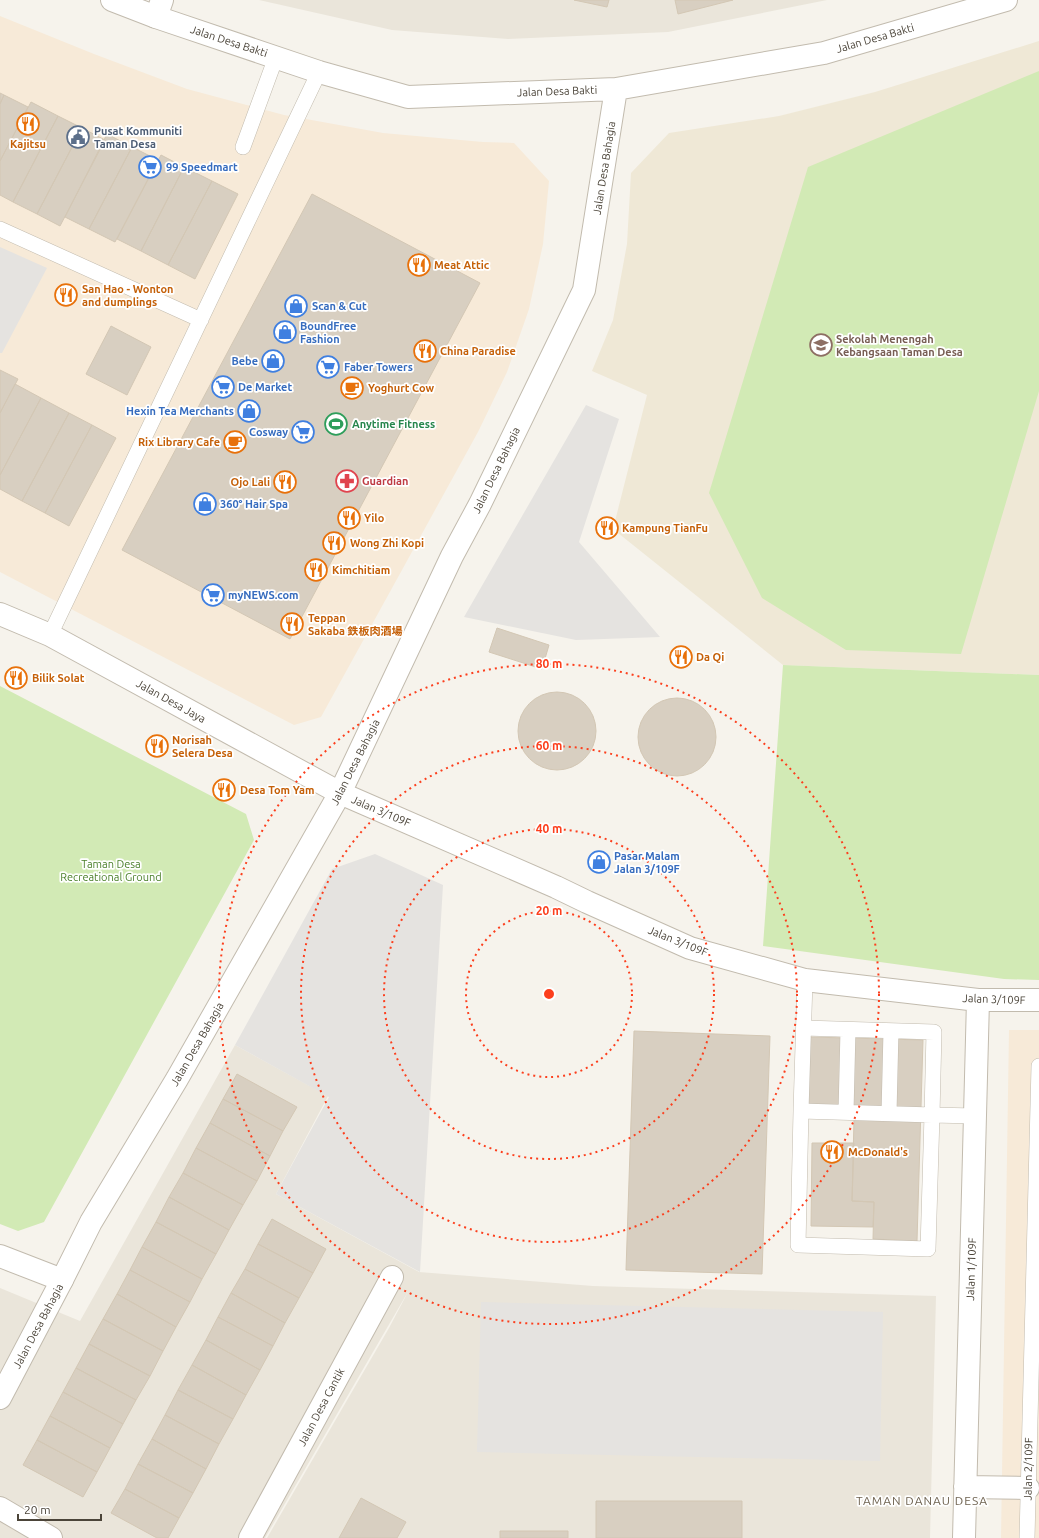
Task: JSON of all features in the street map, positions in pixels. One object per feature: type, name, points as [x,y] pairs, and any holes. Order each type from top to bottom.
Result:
[{"type":"street","name":"Jalan Desa Bakti","points":[[112,0],[159,9],[276,57],[319,72],[408,97],[616,88],[824,53],[1006,0]]},
{"type":"street","name":"Jalan Desa Bahagia","points":[[0,1398],[91,1222],[177,1079],[340,793],[452,556],[480,504],[584,290],[616,88]]},
{"type":"street","name":"Jalan Desa Jaya","points":[[0,614],[50,635],[340,793]]},
{"type":"street","name":"Jalan 3/109F","points":[[340,793],[556,887],[690,948],[805,980],[978,1000],[1039,1000]]},
{"type":"street","name":"Jalan 1/109F","points":[[964,1538],[978,1000]]},
{"type":"street","points":[[0,1256],[62,1280]]},
{"type":"street","name":"Jalan Desa Cantik","points":[[250,1538],[392,1277]]},
{"type":"street","points":[[965,1487],[1033,1488]]},
{"type":"street","points":[[0,1508],[51,1538]]},
{"type":"lane","points":[[243,147],[276,57]]},
{"type":"lane","points":[[50,635],[319,72]]},
{"type":"lane","points":[[0,229],[200,320]]},
{"type":"lane","points":[[804,1028],[934,1032],[928,1249],[798,1245],[805,980]]},
{"type":"lane","points":[[846,1112],[848,1030]]},
{"type":"lane","points":[[889,1113],[892,1031]]},
{"type":"lane","name":"Jalan 2/109F","points":[[1027,1538],[1033,1488],[1039,1066]]},
{"type":"lane","points":[[802,1111],[975,1116]]},
{"type":"shaded area","points":[[259,0],[827,0],[668,32],[508,39],[392,30]]},
{"type":"shaded area","points":[[0,16],[94,54],[187,89],[284,115],[383,133],[483,142],[514,143],[549,181],[543,244],[529,309],[507,372],[478,432],[321,717],[294,725],[0,572]]},
{"type":"shaded area","name":"Sekolah Menengah Kebangsaan Taman Desa","points":[[1039,41],[1039,675],[783,665],[613,529],[647,395],[592,371],[613,320],[627,244],[631,173],[669,133],[779,116],[875,92]]},
{"type":"shaded area","points":[[0,247],[47,268],[2,353],[0,353]]},
{"type":"shaded area","points":[[586,405],[619,419],[579,542],[660,637],[576,640],[464,617]]},
{"type":"shaded area","points":[[375,854],[443,885],[420,1272],[276,1194],[329,1097],[235,1045],[332,869]]},
{"type":"shaded area","points":[[1009,1030],[1039,1030],[1039,1538],[1001,1538]]},
{"type":"shaded area","points":[[235,1045],[328,1096],[276,1194],[419,1272],[593,1286],[936,1296],[930,1538],[267,1538],[389,1328],[409,1290],[265,1538],[0,1538],[0,1288],[80,1321]]},
{"type":"shaded area","points":[[481,1302],[883,1312],[880,1461],[477,1452]]},
{"type":"green space","name":"Sekolah Menengah Kebangsaan Taman Desa","points":[[1039,71],[1039,391],[961,654],[846,650],[762,598],[709,493],[808,167]]},
{"type":"green space","points":[[783,665],[1039,675],[1039,980],[1004,979],[763,946]]},
{"type":"green space","name":"Taman Desa Recreational Ground","points":[[0,686],[246,814],[254,840],[44,1222],[18,1231],[0,1224]]},
{"type":"building","points":[[574,0],[609,0],[607,7]]},
{"type":"building","points":[[675,0],[733,0],[678,14]]},
{"type":"building","points":[[0,93],[4,95],[0,104]]},
{"type":"building","points":[[4,95],[28,107],[0,161],[0,104]]},
{"type":"building","points":[[31,102],[58,116],[13,202],[0,195],[0,161]]},
{"type":"building","points":[[58,116],[82,128],[37,214],[13,202]]},
{"type":"building","points":[[82,128],[105,140],[60,226],[37,214]]},
{"type":"building","points":[[107,134],[132,147],[89,229],[65,217]]},
{"type":"building","points":[[132,147],[158,160],[115,242],[89,229]]},
{"type":"building","points":[[161,155],[184,167],[141,251],[117,239]]},
{"type":"building","points":[[184,167],[212,181],[168,265],[141,251]]},
{"type":"building","points":[[212,181],[238,194],[195,279],[168,265]]},
{"type":"building","name":"Faber Towers","points":[[312,194],[480,283],[290,639],[122,550]]},
{"type":"building","points":[[111,326],[151,347],[127,395],[86,374]]},
{"type":"building","points":[[0,370],[18,379],[0,413]]},
{"type":"building","points":[[15,384],[41,398],[0,475],[0,413]]},
{"type":"building","points":[[41,398],[69,413],[22,501],[0,489],[0,475]]},
{"type":"building","points":[[69,413],[92,425],[45,513],[22,501]]},
{"type":"building","points":[[92,425],[116,438],[69,526],[45,513]]},
{"type":"building","points":[[497,628],[549,645],[542,669],[489,652]]},
{"type":"building","points":[[557,692],[572,695],[585,703],[593,716],[596,731],[593,746],[585,759],[572,767],[557,770],[542,767],[529,759],[521,746],[518,731],[521,716],[529,703],[542,695]]},
{"type":"building","points":[[677,698],[692,701],[705,709],[713,722],[716,737],[713,752],[705,765],[692,773],[677,776],[662,773],[649,765],[641,752],[638,737],[641,722],[649,709],[662,701]]},
{"type":"building","points":[[634,1031],[770,1036],[762,1274],[626,1270]]},
{"type":"building","points":[[810,1037],[923,1040],[917,1241],[873,1239],[874,1202],[852,1201],[854,1119],[807,1118]]},
{"type":"building","points":[[237,1074],[297,1107],[283,1131],[223,1099]]},
{"type":"building","points":[[223,1099],[283,1131],[270,1156],[210,1123]]},
{"type":"building","points":[[210,1123],[270,1156],[257,1181],[196,1148]]},
{"type":"building","points":[[812,1143],[854,1143],[852,1201],[874,1202],[873,1227],[811,1226]]},
{"type":"building","points":[[196,1148],[257,1181],[243,1205],[183,1173]]},
{"type":"building","points":[[183,1173],[243,1205],[229,1230],[169,1197]]},
{"type":"building","points":[[169,1197],[229,1230],[216,1254],[156,1222]]},
{"type":"building","points":[[272,1219],[326,1249],[313,1273],[258,1244]]},
{"type":"building","points":[[156,1222],[216,1254],[202,1279],[142,1247]]},
{"type":"building","points":[[258,1244],[313,1273],[299,1298],[245,1269]]},
{"type":"building","points":[[142,1247],[202,1279],[190,1302],[130,1270]]},
{"type":"building","points":[[245,1269],[299,1298],[285,1323],[231,1293]]},
{"type":"building","points":[[130,1270],[190,1302],[176,1327],[117,1294]]},
{"type":"building","points":[[231,1293],[285,1323],[273,1346],[218,1317]]},
{"type":"building","points":[[117,1294],[176,1327],[163,1351],[103,1319]]},
{"type":"building","points":[[218,1317],[273,1346],[260,1370],[206,1340]]},
{"type":"building","points":[[103,1319],[163,1351],[150,1376],[89,1344]]},
{"type":"building","points":[[206,1340],[260,1370],[246,1395],[192,1365]]},
{"type":"building","points":[[89,1344],[150,1376],[136,1400],[76,1368]]},
{"type":"building","points":[[192,1365],[246,1395],[233,1419],[178,1390]]},
{"type":"building","points":[[76,1368],[136,1400],[123,1424],[63,1392]]},
{"type":"building","points":[[178,1390],[233,1419],[219,1444],[165,1415]]},
{"type":"building","points":[[63,1392],[123,1424],[110,1448],[50,1416]]},
{"type":"building","points":[[165,1415],[219,1444],[206,1469],[152,1439]]},
{"type":"building","points":[[50,1416],[110,1448],[97,1472],[37,1440]]},
{"type":"building","points":[[152,1439],[206,1469],[193,1493],[138,1464]]},
{"type":"building","points":[[37,1440],[97,1472],[83,1497],[23,1465]]},
{"type":"building","points":[[138,1464],[193,1493],[179,1518],[125,1489]]},
{"type":"building","points":[[125,1489],[179,1518],[168,1538],[157,1538],[111,1513]]},
{"type":"building","points":[[361,1498],[406,1522],[397,1538],[339,1538]]},
{"type":"building","points":[[596,1501],[742,1501],[742,1538],[596,1538]]},
{"type":"building","points":[[500,1531],[568,1531],[568,1538],[500,1538]]},
{"type":"place","name":"Kajitsu","points":[[28,124]]},
{"type":"place","name":"Pusat Kommuniti Taman Desa","points":[[78,137]]},
{"type":"place","name":"99 Speedmart","points":[[150,167]]},
{"type":"place","name":"Meat Attic","points":[[419,265]]},
{"type":"place","name":"San Hao - Wonton and dumplings","points":[[66,295]]},
{"type":"place","name":"Scan & Cut","points":[[296,306]]},
{"type":"place","name":"BoundFree Fashion","points":[[285,332]]},
{"type":"place","name":"Sekolah Menengah Kebangsaan Taman Desa","points":[[821,345]]},
{"type":"place","name":"China Paradise","points":[[425,351]]},
{"type":"place","name":"Bebe","points":[[273,361]]},
{"type":"place","name":"Faber Towers","points":[[328,367]]},
{"type":"place","name":"De Market","points":[[223,387]]},
{"type":"place","name":"Yoghurt Cow","points":[[352,388]]},
{"type":"place","name":"Hexin Tea Merchants","points":[[249,411]]},
{"type":"place","name":"Anytime Fitness","points":[[336,424]]},
{"type":"place","name":"Cosway","points":[[303,432]]},
{"type":"place","name":"Rix Library Cafe","points":[[235,442]]},
{"type":"place","name":"Guardian","points":[[347,481]]},
{"type":"place","name":"Ojo Lali","points":[[285,482]]},
{"type":"place","name":"360° Hair Spa","points":[[205,504]]},
{"type":"place","name":"Yilo","points":[[349,518]]},
{"type":"place","name":"Kampung TianFu","points":[[607,528]]},
{"type":"place","name":"Wong Zhi Kopi","points":[[334,543]]},
{"type":"place","name":"Kimchitiam","points":[[316,570]]},
{"type":"place","name":"myNEWS.com","points":[[213,595]]},
{"type":"place","name":"Teppan Sakaba 鉄板肉酒場","points":[[292,624]]},
{"type":"place","name":"Da Qi","points":[[681,657]]},
{"type":"place","name":"Bilik Solat","points":[[16,678]]},
{"type":"place","name":"Norisah Selera Desa","points":[[157,746]]},
{"type":"place","name":"Desa Tom Yam","points":[[224,790]]},
{"type":"place","name":"Pasar Malam Jalan 3/109F","points":[[599,862]]},
{"type":"place","name":"McDonald's","points":[[832,1152]]},
{"type":"district","name":"TAMAN DANAU DESA","points":[[922,1500]]}]
